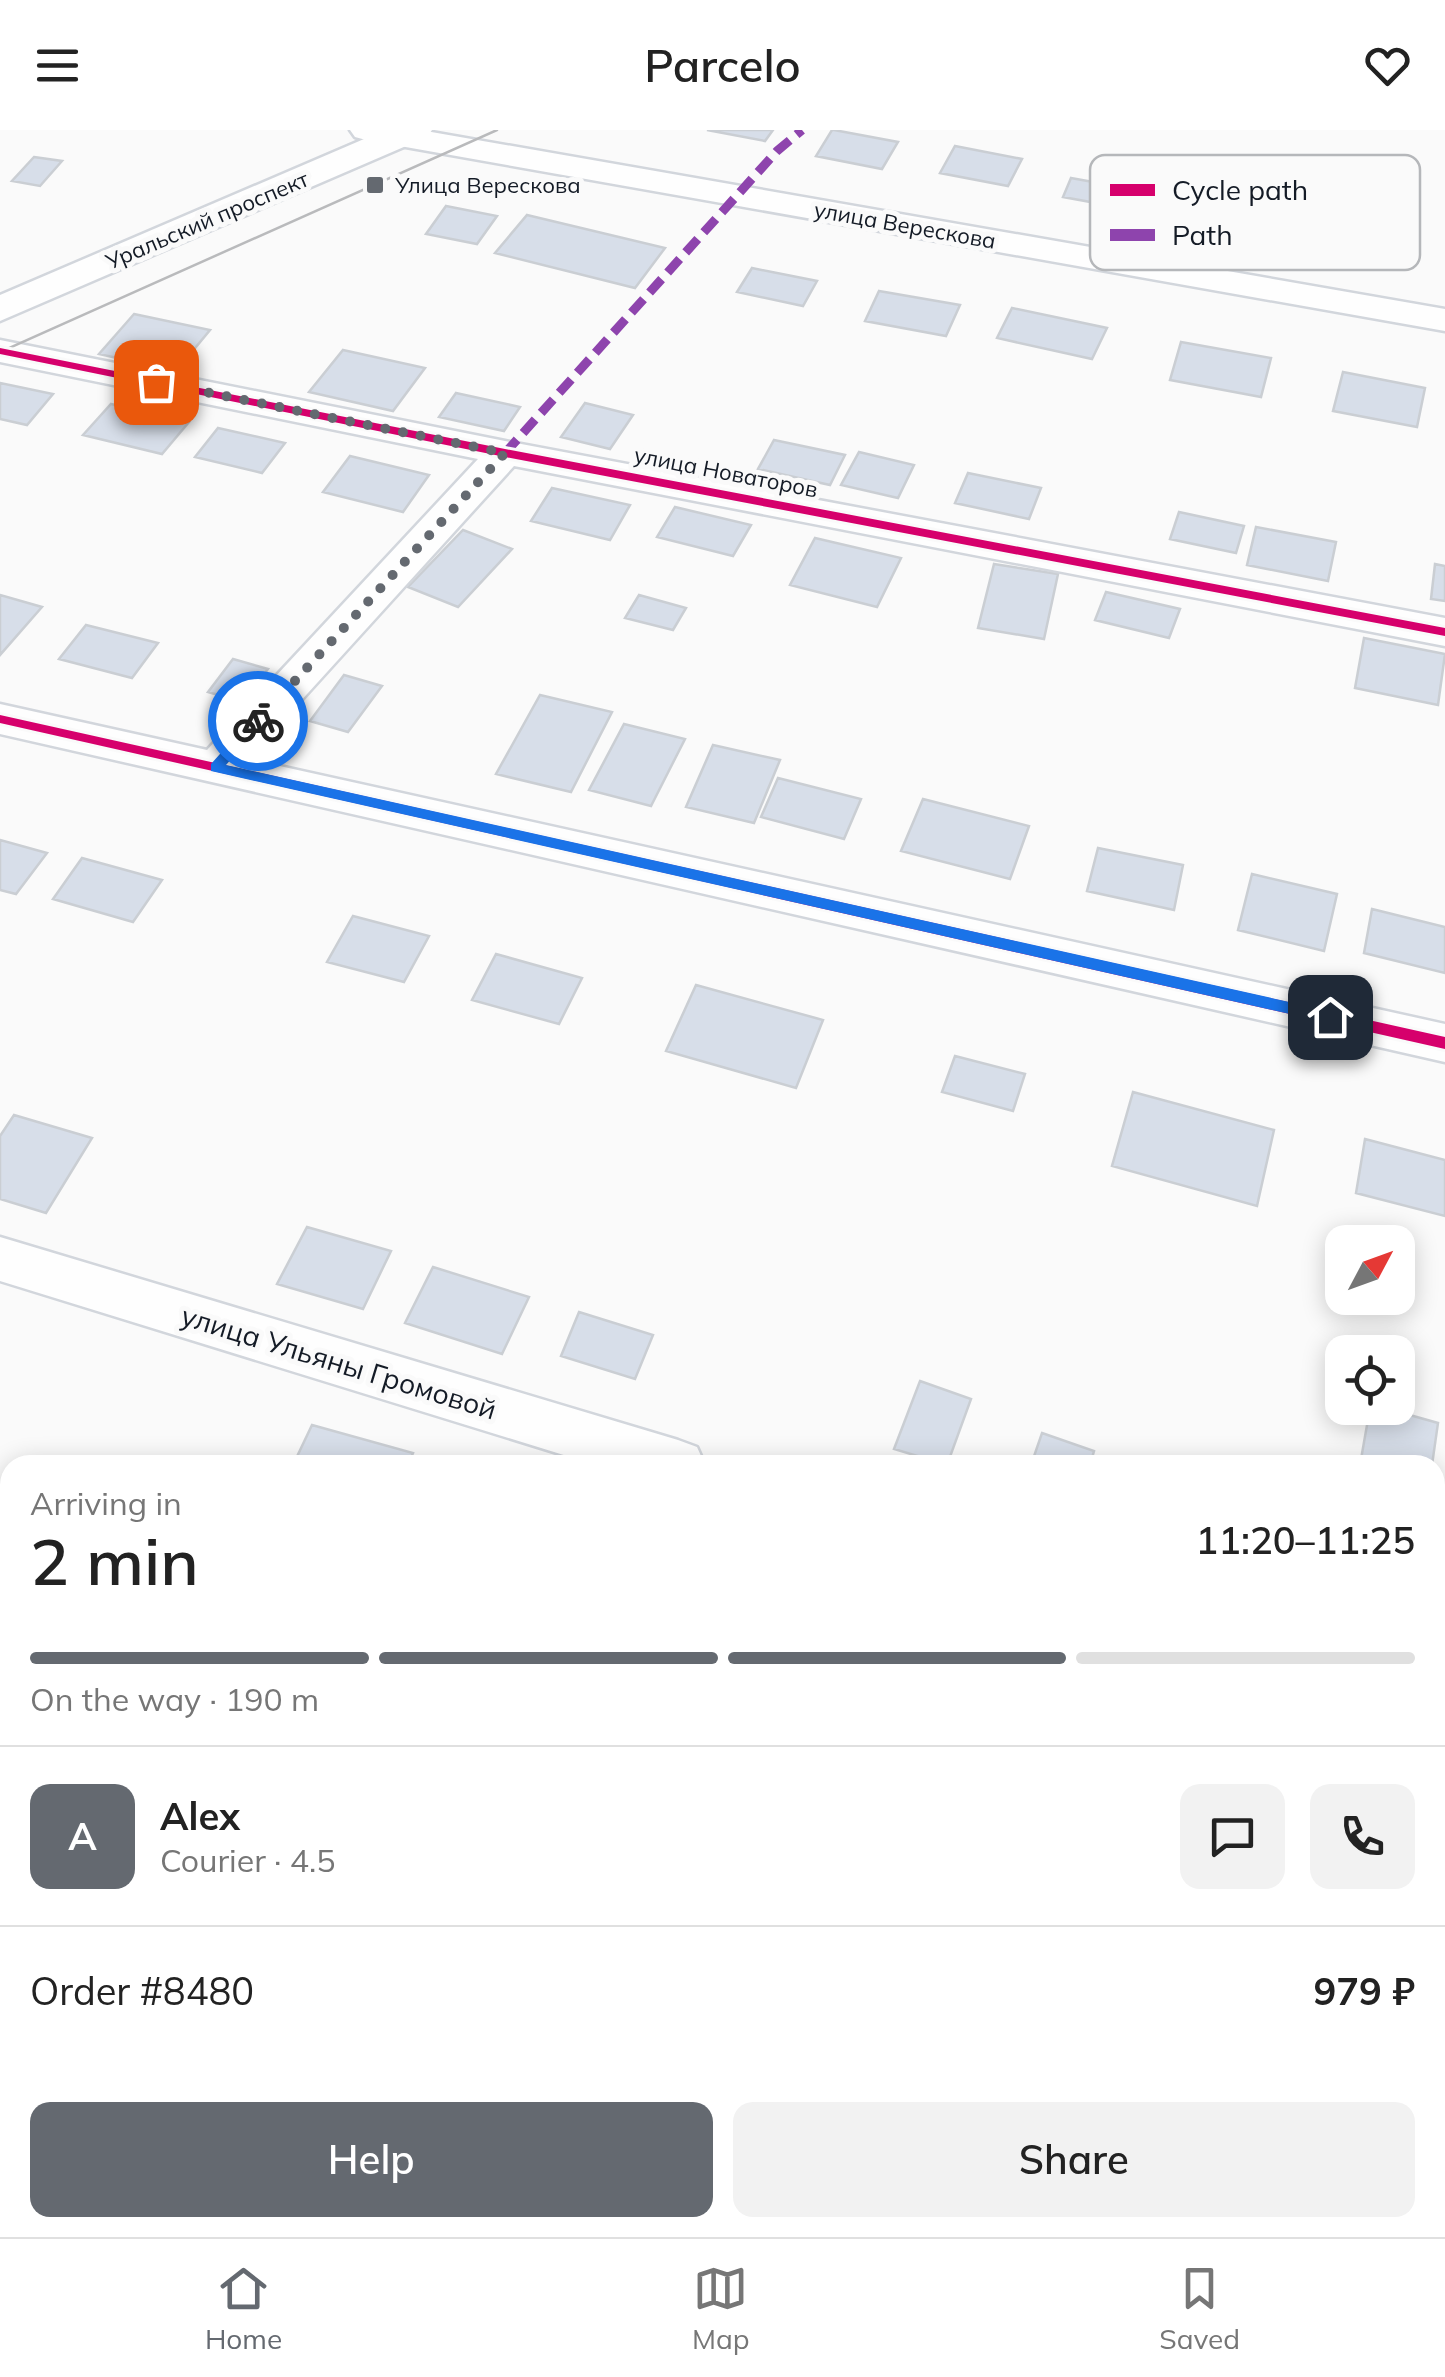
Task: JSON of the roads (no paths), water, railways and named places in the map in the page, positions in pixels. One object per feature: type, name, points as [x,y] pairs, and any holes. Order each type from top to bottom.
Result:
[{"type":"main road","name":"Уральский проспект","points":[[0,309],[394,132]]},
{"type":"street","name":"улица Верескова","points":[[394,132],[1090,256]]},
{"type":"street","name":"улица Верескова","points":[[1165,270],[1445,320]]},
{"type":"street","name":"улица Новаторов","points":[[0,351],[505,453],[1445,632]]},
{"type":"street","points":[[216,767],[505,453]]},
{"type":"street","points":[[0,719],[1445,1042]]},
{"type":"street","name":"улица Ульяны Громовой","points":[[0,1260],[645,1455]]},
{"type":"tram line","points":[[0,352],[497,130]]},
{"type":"place","name":"Улица Верескова","points":[[375,185]]}]
